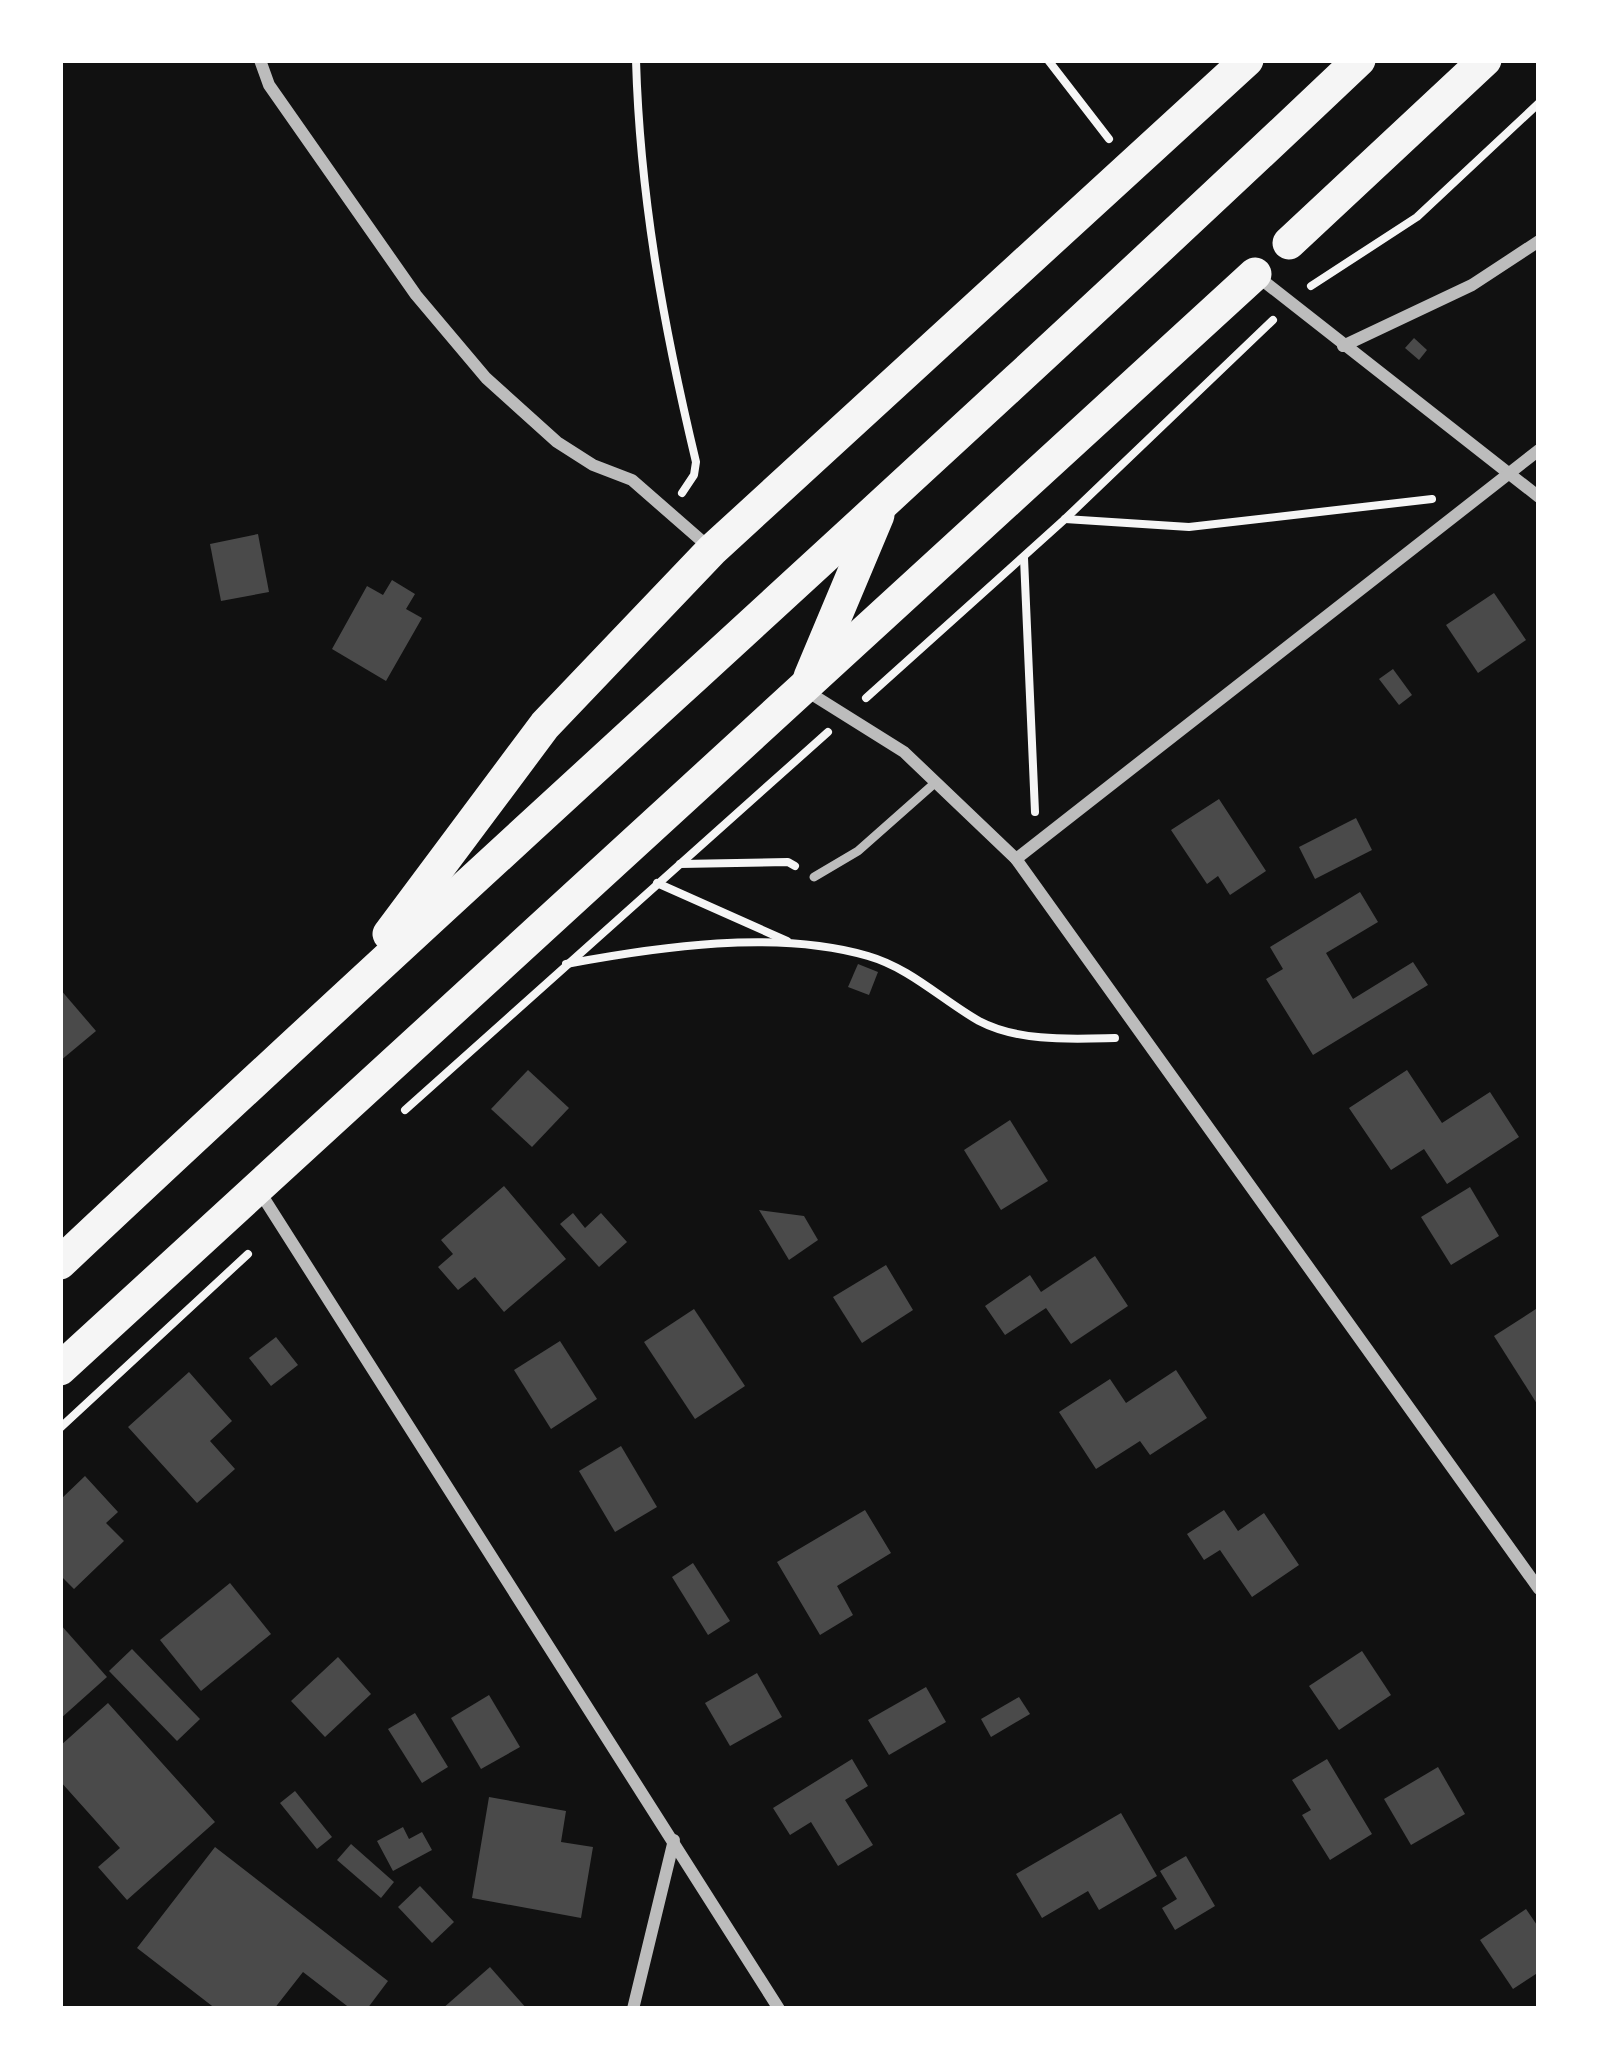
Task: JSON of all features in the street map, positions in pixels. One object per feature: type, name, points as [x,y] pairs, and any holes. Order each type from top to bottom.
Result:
[{"type":"highway","points":[[340,999],[544,725],[712,550],[1247,60]]},
{"type":"highway","points":[[60,1263],[340,999],[1053,349],[1359,60]]},
{"type":"highway","points":[[1289,243],[1485,60]]},
{"type":"highway","points":[[60,1369],[1255,274]]},
{"type":"highway","points":[[804,690],[883,503]]},
{"type":"street","points":[[260,60],[269,86],[416,295],[486,378],[557,442],[593,465],[632,480],[712,550]]},
{"type":"street","points":[[1343,346],[1472,286],[1539,241]]},
{"type":"street","points":[[1255,274],[1539,497]]},
{"type":"street","points":[[1016,859],[1539,450]]},
{"type":"street","points":[[804,690],[904,752],[1016,859],[1539,1589]]},
{"type":"street","points":[[257,1188],[778,2009]]},
{"type":"street","points":[[633,2009],[674,1840]]},
{"type":"lane","points":[[814,877],[858,851],[936,782]]},
{"type":"path","points":[[636,60],[646,204],[664,328],[696,463],[688,487],[669,509]]},
{"type":"path","points":[[1048,60],[1132,167]]},
{"type":"path","points":[[394,1120],[1066,519],[1290,304],[1323,276],[1417,217],[1539,103]]},
{"type":"path","points":[[1066,519],[1189,527],[1487,492]]},
{"type":"path","points":[[1024,556],[1036,843]]},
{"type":"path","points":[[678,865],[788,862],[814,877]]},
{"type":"path","points":[[657,883],[790,942]]},
{"type":"path","points":[[566,964],[639,950],[790,942],[869,956],[926,984],[982,1023],[1050,1040],[1147,1038]]},
{"type":"path","points":[[60,1428],[280,1224]]},
{"type":"building","points":[[1414,338],[1427,350],[1419,360],[1405,348]]},
{"type":"building","points":[[258,534],[269,592],[221,601],[210,544]]},
{"type":"building","points":[[392,580],[415,594],[406,609],[422,618],[386,681],[332,649],[367,586],[383,595]]},
{"type":"building","points":[[1494,593],[1526,640],[1478,673],[1446,625]]},
{"type":"building","points":[[1393,669],[1412,695],[1399,705],[1379,679]]},
{"type":"building","points":[[1219,799],[1266,871],[1230,895],[1218,876],[1207,884],[1171,830]]},
{"type":"building","points":[[1356,818],[1372,850],[1315,879],[1299,847]]},
{"type":"building","points":[[1360,892],[1378,922],[1326,953],[1353,999],[1413,962],[1428,985],[1313,1055],[1266,979],[1283,969],[1270,947]]},
{"type":"building","points":[[858,964],[878,972],[869,995],[848,987]]},
{"type":"building","points":[[60,989],[96,1031],[60,1061]]},
{"type":"building","points":[[528,1070],[569,1108],[532,1147],[491,1109]]},
{"type":"building","points":[[1407,1070],[1442,1123],[1490,1092],[1519,1137],[1447,1184],[1424,1149],[1391,1170],[1349,1108]]},
{"type":"building","points":[[1010,1120],[1048,1181],[1001,1210],[964,1150]]},
{"type":"building","points":[[504,1186],[566,1259],[504,1312],[475,1277],[458,1290],[438,1267],[453,1254],[441,1240]]},
{"type":"building","points":[[1470,1187],[1499,1236],[1451,1265],[1421,1217]]},
{"type":"building","points":[[759,1210],[804,1216],[818,1240],[789,1260]]},
{"type":"building","points":[[573,1213],[585,1228],[601,1213],[627,1242],[599,1267],[560,1224]]},
{"type":"building","points":[[1095,1256],[1128,1306],[1071,1344],[1046,1308],[1005,1335],[985,1306],[1030,1275],[1041,1292]]},
{"type":"building","points":[[886,1265],[913,1310],[862,1343],[833,1297]]},
{"type":"building","points":[[1539,1307],[1539,1407],[1494,1336]]},
{"type":"building","points":[[694,1309],[745,1386],[695,1419],[644,1342]]},
{"type":"building","points":[[276,1337],[298,1365],[271,1386],[249,1358]]},
{"type":"building","points":[[560,1341],[597,1399],[551,1429],[514,1370]]},
{"type":"building","points":[[1176,1370],[1207,1418],[1150,1455],[1140,1441],[1096,1469],[1059,1412],[1110,1379],[1126,1403]]},
{"type":"building","points":[[189,1372],[232,1421],[210,1441],[235,1469],[197,1503],[128,1427]]},
{"type":"building","points":[[621,1446],[657,1507],[615,1532],[579,1471]]},
{"type":"building","points":[[85,1476],[118,1512],[106,1523],[124,1541],[74,1589],[60,1575],[60,1500]]},
{"type":"building","points":[[865,1510],[891,1553],[837,1586],[853,1615],[820,1635],[777,1562]]},
{"type":"building","points":[[1224,1510],[1238,1531],[1264,1513],[1299,1565],[1252,1597],[1220,1550],[1204,1560],[1187,1534]]},
{"type":"building","points":[[693,1563],[730,1621],[708,1635],[672,1577]]},
{"type":"building","points":[[230,1583],[271,1634],[201,1691],[160,1640]]},
{"type":"building","points":[[60,1624],[107,1677],[60,1719]]},
{"type":"building","points":[[132,1649],[200,1719],[177,1741],[109,1671]]},
{"type":"building","points":[[1362,1651],[1391,1695],[1339,1730],[1309,1686]]},
{"type":"building","points":[[338,1657],[371,1694],[325,1737],[291,1701]]},
{"type":"building","points":[[757,1673],[782,1717],[730,1746],[705,1703]]},
{"type":"building","points":[[926,1687],[946,1722],[889,1755],[868,1720]]},
{"type":"building","points":[[489,1695],[520,1747],[481,1769],[451,1718]]},
{"type":"building","points":[[1019,1697],[1030,1714],[991,1737],[981,1719]]},
{"type":"building","points":[[108,1703],[215,1822],[127,1900],[98,1867],[120,1848],[60,1781],[60,1746]]},
{"type":"building","points":[[415,1713],[448,1767],[422,1783],[388,1729]]},
{"type":"building","points":[[852,1759],[868,1786],[845,1800],[873,1845],[838,1866],[811,1822],[790,1835],[773,1808]]},
{"type":"building","points":[[1327,1759],[1372,1834],[1330,1860],[1302,1815],[1311,1810],[1292,1780]]},
{"type":"building","points":[[1438,1767],[1465,1814],[1411,1845],[1384,1799]]},
{"type":"building","points":[[295,1791],[332,1837],[317,1849],[280,1803]]},
{"type":"building","points":[[489,1797],[566,1811],[561,1842],[593,1847],[581,1918],[472,1898]]},
{"type":"building","points":[[1121,1813],[1157,1876],[1099,1910],[1088,1891],[1042,1918],[1016,1874]]},
{"type":"building","points":[[403,1827],[409,1839],[422,1832],[432,1850],[393,1871],[377,1841]]},
{"type":"building","points":[[351,1844],[394,1882],[381,1898],[337,1860]]},
{"type":"building","points":[[215,1847],[388,1981],[367,2009],[351,2009],[303,1972],[274,2009],[216,2009],[137,1948]]},
{"type":"building","points":[[1186,1856],[1215,1906],[1175,1930],[1162,1908],[1177,1899],[1160,1871]]},
{"type":"building","points":[[420,1886],[454,1922],[432,1943],[398,1907]]},
{"type":"building","points":[[1526,1909],[1539,1928],[1539,1972],[1513,1989],[1480,1940]]},
{"type":"building","points":[[490,1967],[527,2009],[442,2009]]}]
